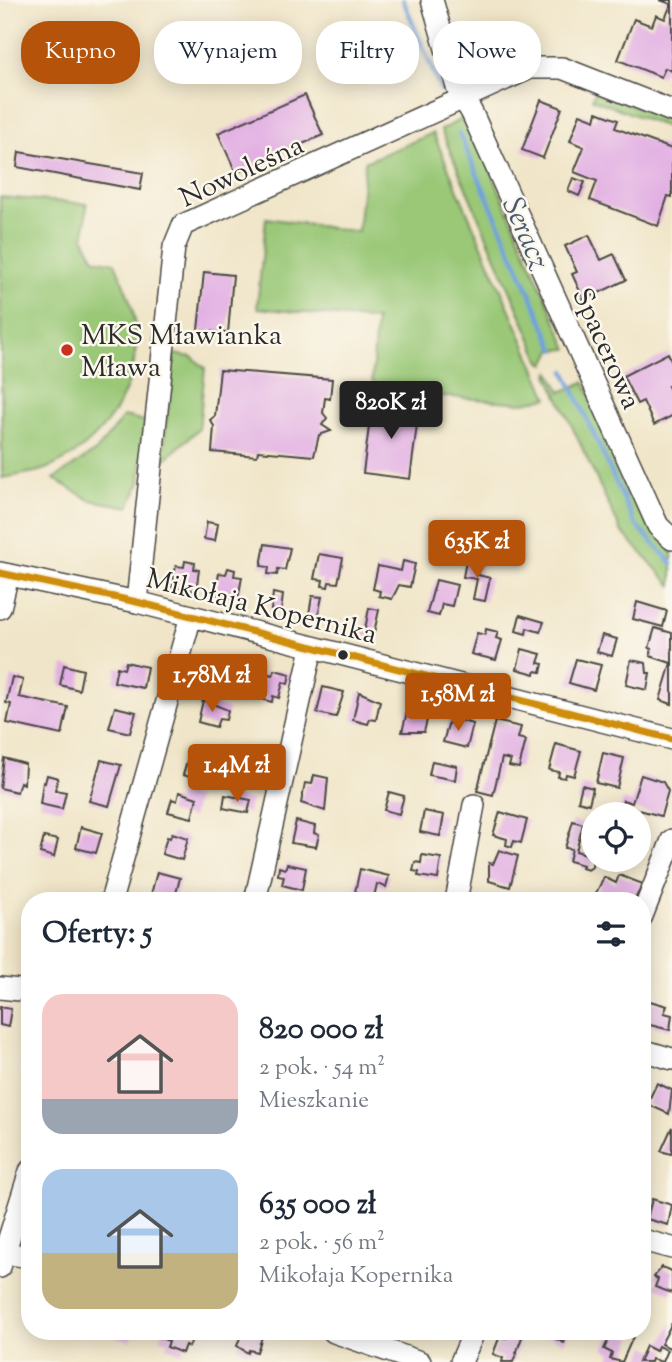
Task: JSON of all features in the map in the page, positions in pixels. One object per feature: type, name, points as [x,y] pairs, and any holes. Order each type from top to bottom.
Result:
[{"type":"street","name":"Spacerowa","points":[[432,0],[463,99],[658,526],[672,539]]},
{"type":"street","name":"Nowoleśna","points":[[137,602],[174,247],[183,225],[530,68],[562,68],[672,111]]},
{"type":"street","name":"Mikołaja Kopernika","points":[[4,574],[137,602],[672,739]]},
{"type":"street","points":[[0,608],[4,574]]},
{"type":"street","points":[[114,892],[191,616]]},
{"type":"street","points":[[257,892],[312,648]]},
{"type":"street","points":[[458,892],[474,805]]},
{"type":"street","points":[[651,898],[667,867],[672,840]]},
{"type":"street","points":[[0,988],[21,990]]},
{"type":"street","points":[[651,1053],[672,1059]]},
{"type":"street","points":[[21,1200],[2,1260],[21,1258]]},
{"type":"street","points":[[651,1242],[672,1248]]},
{"type":"street","points":[[357,1340],[420,1362]]},
{"type":"street","points":[[461,1362],[471,1340]]},
{"type":"green space","points":[[595,92],[672,120],[672,129],[592,99]]},
{"type":"green space","points":[[467,116],[568,349],[552,350],[545,364],[541,362],[441,130]]},
{"type":"green space","points":[[433,133],[548,398],[522,403],[381,391],[372,381],[376,320],[257,308],[266,218],[358,232],[365,162]]},
{"type":"green space","name":"MKS Mławianka Mława","points":[[0,197],[87,204],[84,239],[95,259],[115,263],[132,308],[136,347],[125,392],[101,430],[66,459],[40,471],[2,478]]},
{"type":"green space","points":[[174,354],[192,357],[205,368],[199,429],[162,462]]},
{"type":"green space","points":[[550,372],[561,392],[584,382],[672,542],[672,586],[621,531],[548,375]]},
{"type":"green space","points":[[124,416],[145,421],[140,482],[129,507],[90,500],[54,479],[97,450]]},
{"type":"building","points":[[660,0],[672,0],[672,71],[665,68],[661,77],[618,60],[634,19],[652,26],[656,15],[665,19],[671,4]]},
{"type":"building","points":[[305,95],[323,135],[236,173],[218,133]]},
{"type":"building","points":[[541,100],[562,108],[543,158],[522,150]]},
{"type":"building","points":[[597,112],[618,120],[615,128],[672,149],[672,197],[668,196],[658,226],[590,200],[597,181],[574,172],[584,147],[570,141],[580,114],[595,120]]},
{"type":"building","points":[[19,152],[143,173],[140,190],[17,167]]},
{"type":"building","points":[[573,178],[585,182],[579,196],[568,191]]},
{"type":"building","points":[[589,235],[601,260],[614,254],[626,280],[584,300],[572,274],[577,272],[565,246]]},
{"type":"building","points":[[204,272],[233,275],[228,333],[198,330]]},
{"type":"building","points":[[668,353],[672,362],[672,385],[668,386],[672,394],[672,416],[654,425],[643,401],[637,404],[623,376]]},
{"type":"building","points":[[220,370],[332,379],[330,399],[325,398],[323,413],[327,418],[322,425],[331,431],[319,435],[314,456],[258,451],[257,456],[212,452],[214,426],[210,420],[215,416]]},
{"type":"building","points":[[372,403],[419,409],[410,479],[363,473]]},
{"type":"building","points":[[207,522],[218,524],[215,541],[204,539]]},
{"type":"building","points":[[473,534],[497,538],[494,555],[470,550]]},
{"type":"building","points":[[265,544],[290,548],[285,570],[278,569],[277,575],[268,574],[269,567],[261,566]]},
{"type":"building","points":[[319,554],[343,558],[338,583],[329,582],[328,587],[322,586],[323,580],[314,579]]},
{"type":"building","points":[[185,561],[195,563],[194,569],[199,570],[196,591],[172,587],[176,566],[184,567]]},
{"type":"building","points":[[403,561],[415,564],[410,587],[399,585],[392,599],[379,596],[380,591],[373,589],[378,566],[401,571]]},
{"type":"building","points":[[466,561],[480,563],[478,575],[490,578],[485,601],[473,599],[477,579],[463,577]]},
{"type":"building","points":[[228,568],[235,570],[234,576],[242,577],[238,599],[215,594],[219,573],[226,574]]},
{"type":"building","points":[[436,580],[457,585],[452,606],[442,604],[439,616],[427,613]]},
{"type":"building","points":[[273,593],[283,595],[281,611],[271,610]]},
{"type":"building","points":[[312,596],[322,597],[318,616],[309,614]]},
{"type":"building","points":[[637,602],[667,611],[663,627],[633,619]]},
{"type":"building","points":[[369,608],[379,610],[373,637],[364,635]]},
{"type":"building","points":[[520,615],[544,622],[540,632],[527,628],[526,634],[516,631]]},
{"type":"building","points":[[655,628],[672,633],[672,704],[660,700],[671,663],[650,656],[652,649],[649,648]]},
{"type":"building","points":[[486,629],[498,632],[496,638],[502,640],[496,660],[471,654],[477,633],[485,635]]},
{"type":"building","points":[[602,635],[617,639],[612,656],[597,652]]},
{"type":"building","points":[[522,649],[541,654],[538,663],[543,664],[541,672],[536,671],[535,674],[517,669]]},
{"type":"building","points":[[576,659],[601,665],[594,690],[569,683]]},
{"type":"building","points":[[631,660],[646,663],[647,673],[650,673],[647,690],[626,685]]},
{"type":"building","points":[[126,662],[147,667],[143,688],[114,682],[117,667],[124,669]]},
{"type":"building","points":[[219,662],[240,667],[235,685],[214,680]]},
{"type":"building","points":[[64,665],[83,670],[79,690],[60,685]]},
{"type":"building","points":[[275,670],[290,674],[288,684],[283,682],[279,698],[273,696],[272,702],[264,700],[265,694],[259,693],[264,673],[273,675]]},
{"type":"building","points":[[12,677],[23,680],[19,697],[68,707],[62,735],[7,723],[11,704],[6,703]]},
{"type":"building","points":[[323,687],[344,692],[336,717],[317,713]]},
{"type":"building","points":[[359,692],[380,701],[376,720],[370,719],[368,724],[353,720]]},
{"type":"building","points":[[203,700],[228,710],[226,720],[219,719],[216,727],[198,722]]},
{"type":"building","points":[[115,707],[136,712],[130,733],[109,728]]},
{"type":"building","points":[[408,708],[428,716],[424,732],[402,732]]},
{"type":"building","points":[[450,718],[473,724],[467,748],[443,742]]},
{"type":"building","points":[[495,721],[521,727],[518,738],[526,740],[519,768],[509,766],[511,760],[502,758],[493,795],[477,791]]},
{"type":"building","points":[[556,744],[581,751],[574,776],[566,774],[565,778],[558,777],[559,772],[549,770]]},
{"type":"building","points":[[190,752],[216,759],[209,782],[183,775]]},
{"type":"building","points":[[603,753],[624,758],[617,788],[596,783]]},
{"type":"building","points":[[4,758],[25,764],[24,784],[20,782],[17,792],[0,788]]},
{"type":"building","points":[[101,760],[121,765],[109,806],[89,801]]},
{"type":"building","points":[[432,761],[457,766],[455,780],[429,775]]},
{"type":"building","points":[[47,775],[58,778],[55,790],[66,792],[62,809],[40,804],[43,782],[45,783]]},
{"type":"building","points":[[314,775],[328,778],[325,811],[301,803],[305,783],[312,784]]},
{"type":"building","points":[[641,775],[663,782],[668,791],[661,816],[651,813],[651,802],[632,802]]},
{"type":"building","points":[[582,785],[593,788],[590,802],[578,801]]},
{"type":"building","points":[[179,792],[197,798],[192,818],[168,812],[172,799],[177,801]]},
{"type":"building","points":[[389,792],[404,796],[399,814],[384,810]]},
{"type":"building","points":[[225,795],[251,800],[248,813],[223,808]]},
{"type":"building","points":[[424,811],[444,815],[440,836],[420,832]]},
{"type":"building","points":[[500,812],[527,820],[521,843],[514,841],[512,847],[506,845],[507,839],[493,835]]},
{"type":"building","points":[[296,821],[315,826],[314,833],[319,835],[316,847],[291,843]]},
{"type":"building","points":[[573,821],[581,823],[576,851],[581,852],[581,864],[569,861],[572,849],[565,848]]},
{"type":"building","points":[[81,827],[102,833],[96,853],[76,848]]},
{"type":"building","points":[[172,833],[188,838],[182,860],[162,854],[167,837],[170,838]]},
{"type":"building","points":[[44,837],[58,840],[54,857],[40,853]]},
{"type":"building","points":[[499,850],[518,856],[510,887],[489,881],[489,863],[493,864]]},
{"type":"building","points":[[422,855],[441,858],[438,879],[418,876],[419,872],[413,871],[415,862],[421,863]]},
{"type":"building","points":[[287,864],[306,868],[302,890],[282,885],[284,876],[278,875],[279,867],[285,869]]},
{"type":"building","points":[[360,869],[389,876],[386,887],[377,884],[375,892],[355,892]]},
{"type":"building","points":[[157,872],[180,878],[176,892],[152,892]]},
{"type":"building","points":[[619,875],[643,884],[639,892],[596,892],[604,877],[616,883]]},
{"type":"building","points":[[651,1001],[667,1006],[664,1013],[672,1015],[670,1030],[651,1025]]},
{"type":"building","points":[[0,1007],[11,1009],[8,1027],[0,1025]]},
{"type":"building","points":[[657,1083],[672,1090],[669,1114],[651,1106],[651,1096]]},
{"type":"building","points":[[672,1127],[672,1152],[671,1154],[661,1151]]},
{"type":"building","points":[[652,1199],[672,1205],[668,1225],[651,1220]]},
{"type":"building","points":[[662,1267],[672,1271],[672,1293],[655,1287],[658,1279],[654,1277]]},
{"type":"building","points":[[672,1323],[672,1349],[661,1344]]},
{"type":"building","points":[[166,1340],[192,1340],[189,1347],[185,1345],[182,1353],[167,1347],[169,1341]]},
{"type":"building","points":[[239,1340],[261,1340],[257,1352],[249,1350],[248,1353],[237,1346]]},
{"type":"building","points":[[498,1340],[521,1340],[513,1362],[502,1362],[503,1358],[493,1354]]},
{"type":"building","points":[[608,1340],[632,1340],[622,1362],[610,1359],[612,1353],[604,1349]]},
{"type":"building","points":[[646,1346],[656,1351],[658,1346],[667,1350],[662,1362],[652,1359],[651,1362],[639,1362]]},
{"type":"waterway","name":"Seracz","points":[[403,0],[441,90]]},
{"type":"waterway","name":"Seracz","points":[[459,133],[555,350]]},
{"type":"waterway","name":"Seracz","points":[[565,371],[635,524],[672,563]]},
{"type":"transit line","points":[[0,573],[137,602],[672,739]]},
{"type":"place","name":"MKS Mławianka Mława","points":[[67,350]]}]
